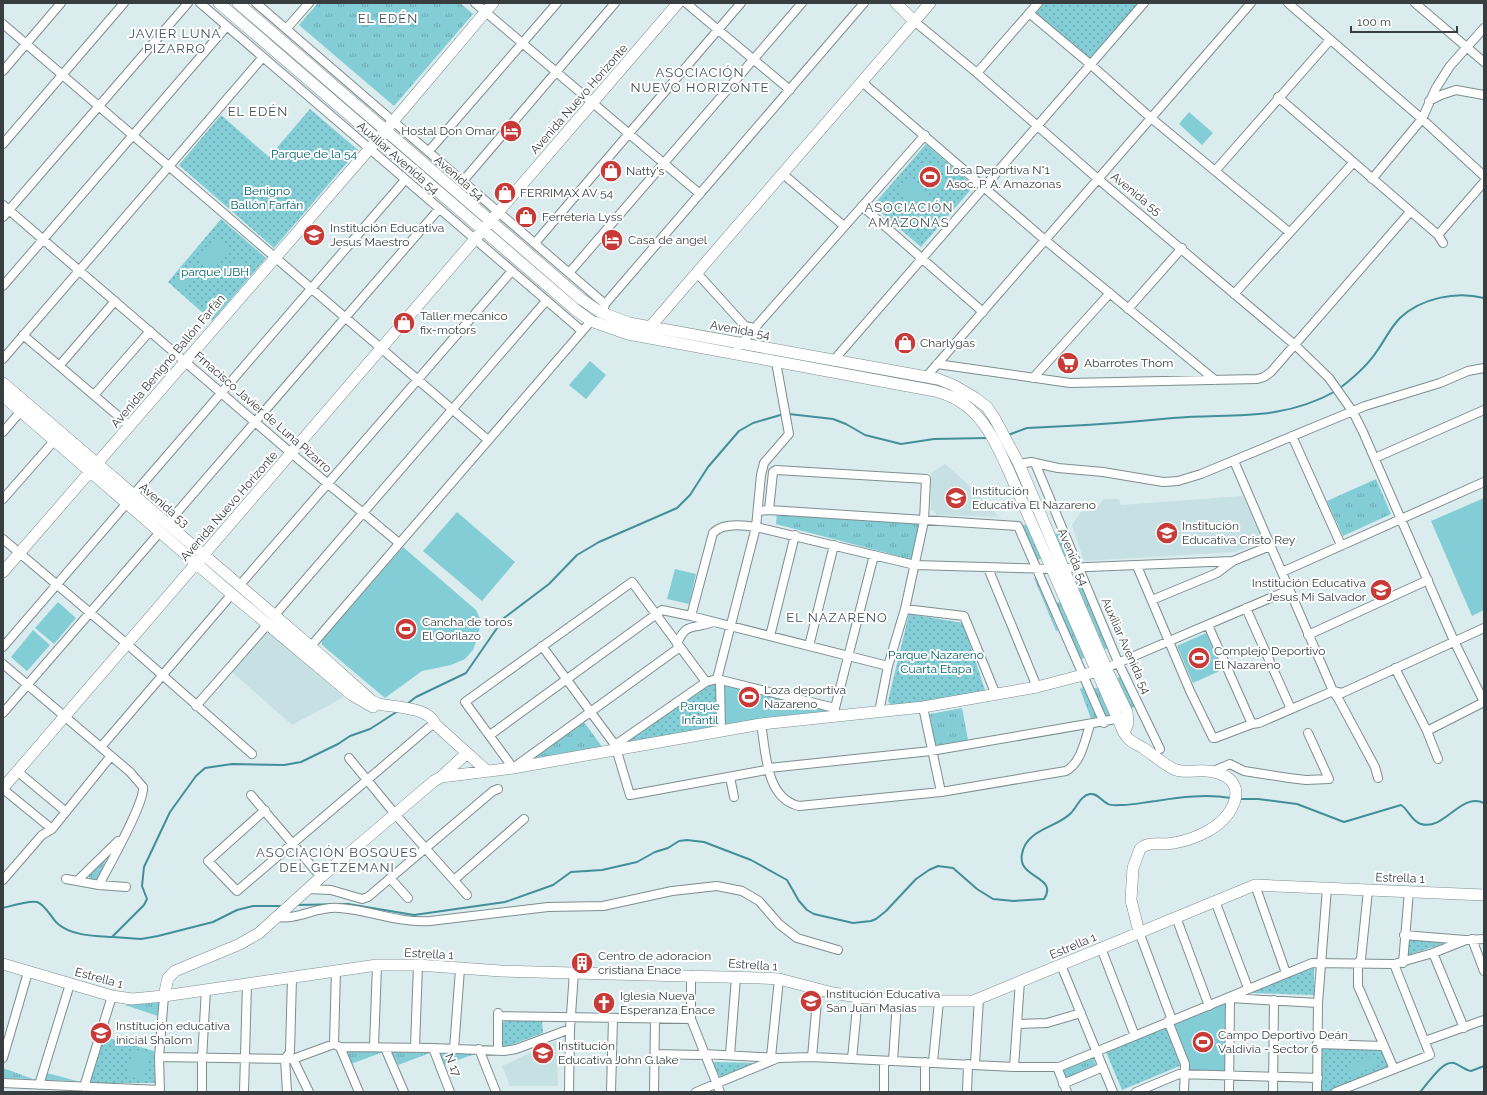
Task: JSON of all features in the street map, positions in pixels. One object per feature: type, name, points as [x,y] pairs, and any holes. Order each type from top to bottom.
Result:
[{"type":"street","points":[[3,71],[61,3]]},
{"type":"street","points":[[3,144],[124,3]]},
{"type":"street","points":[[3,217],[6,207],[99,106],[188,3]]},
{"type":"street","name":"Auxiliar Avenida 54","points":[[200,3],[511,272],[582,331]]},
{"type":"street","name":"Avenida 54","points":[[219,3],[483,231],[576,310],[592,321],[628,334],[935,391],[951,396],[966,405],[980,418],[994,440],[1052,569],[1123,718],[1124,733],[1130,740],[1177,770],[1211,772]]},
{"type":"street","name":"Avenida 54","points":[[238,3],[581,299],[604,308],[629,323],[926,377],[954,385],[987,407],[1019,464],[1064,568],[1101,670]]},
{"type":"street","points":[[256,3],[394,120],[535,243],[569,273],[604,308],[864,3]]},
{"type":"street","points":[[287,28],[309,3]]},
{"type":"street","points":[[475,3],[592,104],[630,134],[700,194]]},
{"type":"street","name":"Avenida Benigno Ballón Farfán","points":[[3,572],[274,257],[378,140],[493,3]]},
{"type":"street","points":[[429,151],[557,3]]},
{"type":"street","points":[[463,181],[615,3]]},
{"type":"street","name":"Avenida Nuevo Horizonte","points":[[4,784],[127,644],[678,3]]},
{"type":"street","points":[[686,3],[790,90]]},
{"type":"street","points":[[535,243],[741,3]]},
{"type":"street","points":[[569,273],[802,3]]},
{"type":"street","name":"Avenida 55","points":[[896,3],[914,21],[977,73],[1098,179],[1182,248],[1295,345],[1326,374],[1353,412],[1375,458],[1454,641],[1484,702]]},
{"type":"street","points":[[650,327],[930,3]]},
{"type":"street","points":[[977,73],[1038,3]]},
{"type":"street","points":[[833,361],[1144,3]]},
{"type":"street","points":[[926,377],[1251,3]]},
{"type":"street","points":[[1288,3],[1422,119],[1484,176]]},
{"type":"street","points":[[1415,3],[1484,62]]},
{"type":"street","points":[[1029,14],[1090,64],[1151,118],[1289,232]]},
{"type":"street","points":[[3,24],[134,135],[451,410],[488,440]]},
{"type":"street","points":[[3,286],[227,26]]},
{"type":"street","points":[[1372,178],[1422,119],[1429,101],[1450,66],[1484,28]]},
{"type":"street","points":[[1215,170],[1330,40]]},
{"type":"street","points":[[3,359],[263,57]]},
{"type":"street","points":[[862,82],[1045,240],[1215,380]]},
{"type":"street","points":[[1429,101],[1456,90],[1484,95]]},
{"type":"street","points":[[1278,97],[1438,235],[1443,243]]},
{"type":"street","points":[[735,354],[740,344],[754,328],[758,326],[925,135]]},
{"type":"street","points":[[1234,294],[1353,163]]},
{"type":"street","points":[[783,174],[844,226]]},
{"type":"street","points":[[3,647],[405,180]]},
{"type":"street","points":[[1438,235],[1484,182]]},
{"type":"street","points":[[862,206],[983,312]]},
{"type":"street","name":"Frnacisco Javier de Luna Pizarro","points":[[6,207],[255,423],[363,512],[399,544]]},
{"type":"street","points":[[3,714],[439,209]]},
{"type":"street","points":[[938,364],[1070,383],[1257,379],[1264,377],[1271,372],[1295,345],[1410,212]]},
{"type":"street","points":[[1128,309],[1182,248]]},
{"type":"street","points":[[101,747],[511,272]]},
{"type":"street","points":[[697,274],[745,326],[754,328]]},
{"type":"street","points":[[1033,378],[1110,293]]},
{"type":"street","points":[[60,365],[115,301]]},
{"type":"street","points":[[196,706],[546,301]]},
{"type":"street","points":[[311,646],[592,321]]},
{"type":"street","points":[[95,394],[150,331]]},
{"type":"street","points":[[23,335],[95,394],[130,426]]},
{"type":"street","points":[[721,731],[718,679],[756,527],[761,475],[764,463],[789,434],[776,362]]},
{"type":"street","points":[[1019,464],[1031,462],[1058,468],[1115,474],[1164,482],[1201,474],[1292,436],[1400,394],[1440,383],[1468,371],[1484,368]]},
{"type":"street","name":"Avenida 53","points":[[3,384],[94,468],[271,620],[352,695],[368,705],[383,707]]},
{"type":"street","name":"Avenida 53","points":[[3,396],[54,441],[94,468]]},
{"type":"street","points":[[1375,458],[1484,410]]},
{"type":"street","points":[[3,432],[21,411]]},
{"type":"street","points":[[1292,436],[1341,546]]},
{"type":"street","points":[[3,499],[54,441]]},
{"type":"street","points":[[1234,461],[1333,691],[1375,767],[1378,778]]},
{"type":"street","name":"Auxiliar Avenida 54","points":[[1035,464],[1118,662],[1160,749]]},
{"type":"street","points":[[769,510],[773,472],[776,470],[926,479],[924,521],[905,609],[888,666],[879,712]]},
{"type":"street","points":[[1282,572],[1484,482]]},
{"type":"street","points":[[758,511],[769,510],[1018,526],[1082,677],[1104,722]]},
{"type":"street","points":[[691,616],[713,533],[720,528],[738,526],[756,527],[795,535],[915,565],[1052,569]]},
{"type":"street","points":[[770,636],[795,535]]},
{"type":"street","points":[[3,539],[127,644],[252,754]]},
{"type":"street","points":[[809,646],[834,545]]},
{"type":"street","points":[[1152,600],[1217,572],[1233,561],[1270,546]]},
{"type":"street","points":[[835,712],[874,555]]},
{"type":"street","points":[[1064,568],[1233,561]]},
{"type":"street","points":[[1137,566],[1168,640],[1213,738],[1217,738],[1252,724],[1260,723],[1333,691],[1342,693],[1484,628]]},
{"type":"street","points":[[988,568],[1037,687]]},
{"type":"street","points":[[1308,634],[1428,580]]},
{"type":"street","points":[[513,768],[465,702],[632,582],[706,682]]},
{"type":"street","points":[[441,777],[513,768],[616,748],[835,712],[879,712],[923,707],[1037,687],[1082,677],[1101,670],[1168,640],[1208,625],[1289,590]]},
{"type":"street","points":[[1246,608],[1291,709]]},
{"type":"street","points":[[905,609],[964,616],[996,695]]},
{"type":"street","points":[[490,735],[662,610],[888,666]]},
{"type":"street","name":"Avenida 53","points":[[271,620],[311,646],[372,701],[383,707]]},
{"type":"street","points":[[513,768],[678,646],[681,634],[687,628],[714,622]]},
{"type":"street","points":[[1208,625],[1252,724]]},
{"type":"street","points":[[542,646],[616,748],[630,795],[730,777],[766,770],[769,768],[931,751],[1090,725],[1123,718]]},
{"type":"street","points":[[3,664],[137,779],[144,790],[143,796],[99,885]]},
{"type":"street","points":[[1395,668],[1427,731],[1438,758]]},
{"type":"street","points":[[616,748],[706,682],[718,679],[835,712]]},
{"type":"street","points":[[1427,731],[1484,702]]},
{"type":"street","points":[[383,707],[418,714],[430,723],[435,724],[487,771]]},
{"type":"street","points":[[923,707],[931,751],[941,792]]},
{"type":"street","points":[[265,810],[208,861],[237,891],[428,728],[435,724]]},
{"type":"street","points":[[761,724],[771,780],[777,791],[785,800],[799,806],[941,792],[1066,771],[1072,767],[1078,759],[1090,725]]},
{"type":"street","points":[[1211,772],[1230,764],[1244,771],[1282,777],[1306,780],[1329,779],[1308,733]]},
{"type":"street","points":[[3,1083],[30,1088],[39,1085],[72,1090],[84,1087],[116,1090],[160,1091],[159,1057],[164,996],[168,978],[175,971],[250,939],[468,753]]},
{"type":"street","points":[[3,880],[42,835],[52,828],[111,756]]},
{"type":"street","points":[[349,758],[424,848],[467,895]]},
{"type":"street","points":[[17,771],[65,811]]},
{"type":"street","points":[[1184,1092],[1185,1064],[1139,932],[1131,900],[1133,868],[1140,849],[1151,844],[1167,844],[1181,841],[1209,830],[1224,819],[1236,799],[1237,791],[1233,782],[1222,775],[1211,772]]},
{"type":"street","points":[[730,777],[734,797]]},
{"type":"street","points":[[4,784],[52,828]]},
{"type":"street","points":[[307,889],[331,890],[366,898],[493,791],[498,789]]},
{"type":"street","points":[[251,795],[321,877]]},
{"type":"street","points":[[454,880],[524,819]]},
{"type":"street","points":[[78,880],[123,837]]},
{"type":"street","points":[[66,878],[99,885],[126,887]]},
{"type":"street","points":[[390,878],[408,898]]},
{"type":"street","points":[[1255,885],[1286,973]]},
{"type":"street","name":"Estrella 1","points":[[3,964],[112,996],[132,999],[164,996],[377,965],[418,965],[460,969],[690,975],[779,979],[858,997],[898,1001],[973,1001],[1215,900],[1255,885],[1484,895]]},
{"type":"street","points":[[283,911],[299,917],[315,910],[340,908],[412,922],[430,921],[548,907],[603,906],[672,891],[717,886],[742,891],[759,901],[779,924],[797,938],[838,950]]},
{"type":"street","points":[[1317,1092],[1320,962],[1327,888]]},
{"type":"street","points":[[1368,890],[1361,959],[1358,963],[1358,986],[1382,1046],[1394,1069]]},
{"type":"street","points":[[1403,963],[1404,935],[1409,891]]},
{"type":"street","points":[[1215,900],[1248,988]]},
{"type":"street","points":[[1176,917],[1209,1006]]},
{"type":"street","points":[[1404,935],[1484,940]]},
{"type":"street","points":[[655,1054],[812,1057],[1014,1067],[1056,1067],[1135,1036],[1170,1020],[1230,998],[1248,988],[1312,963],[1403,963],[1469,940]]},
{"type":"street","points":[[1469,940],[1483,966]]},
{"type":"street","points":[[1101,948],[1135,1036]]},
{"type":"street","points":[[1433,953],[1464,1028]]},
{"type":"street","points":[[1336,1092],[1430,1055],[1394,964]]},
{"type":"street","points":[[374,1047],[377,965]]},
{"type":"street","points":[[415,1047],[418,965]]},
{"type":"street","points":[[1061,965],[1113,1092]]},
{"type":"street","points":[[454,1049],[460,969]]},
{"type":"street","points":[[336,970],[337,1045],[359,1092]]},
{"type":"street","points":[[3,1058],[28,972]]},
{"type":"street","points":[[569,1092],[570,1018],[574,972]]},
{"type":"street","points":[[690,975],[690,1019],[718,1088]]},
{"type":"street","points":[[287,1092],[290,1052],[292,977]]},
{"type":"street","points":[[730,1055],[736,977]]},
{"type":"street","points":[[775,1057],[779,979]]},
{"type":"street","points":[[1014,1067],[1020,981]]},
{"type":"street","points":[[39,1085],[70,984]]},
{"type":"street","points":[[244,1092],[244,1058],[248,984]]},
{"type":"street","points":[[202,1092],[202,1059],[206,989]]},
{"type":"street","points":[[812,1057],[818,989]]},
{"type":"street","points":[[84,1087],[112,996]]},
{"type":"street","points":[[852,1059],[858,997]]},
{"type":"street","points":[[967,1092],[979,998]]},
{"type":"street","points":[[1230,998],[1318,1003]]},
{"type":"street","points":[[1229,1092],[1230,998]]},
{"type":"street","points":[[1273,1092],[1274,1000]]},
{"type":"street","points":[[893,1061],[898,1001]]},
{"type":"street","points":[[925,1092],[939,1001]]},
{"type":"street","points":[[1018,1024],[1047,1023],[1081,1013]]},
{"type":"street","points":[[498,1050],[498,1014],[570,1018],[690,1019]]},
{"type":"street","points":[[611,1092],[613,1018]]},
{"type":"street","points":[[654,1092],[655,1019]]},
{"type":"street","points":[[1424,1041],[1484,1020]]},
{"type":"street","points":[[159,1057],[202,1059],[289,1059],[337,1045],[385,1048],[415,1047],[504,1051],[516,1049],[570,1029]]},
{"type":"street","points":[[1317,1044],[1382,1046]]},
{"type":"street","points":[[385,1048],[404,1092]]},
{"type":"street","name":"N 17","points":[[433,1048],[450,1092]]},
{"type":"street","points":[[479,1049],[496,1092]]},
{"type":"street","points":[[696,1092],[718,1088],[775,1057]]},
{"type":"street","points":[[289,1059],[309,1092]]},
{"type":"street","points":[[884,1061],[884,1092]]},
{"type":"street","points":[[1056,1067],[1065,1088],[1103,1067]]},
{"type":"street","points":[[1136,1092],[1179,1074],[1185,1073],[1318,1078]]},
{"type":"shaded area","name":"Institución Educativa El Nazareno","points":[[945,464],[970,486],[999,517],[937,515],[931,510],[931,473]]},
{"type":"shaded area","name":"Institución Educativa Cristo Rey","points":[[1243,496],[1263,541],[1235,552],[1084,561],[1072,525],[1081,512],[1098,506],[1104,499],[1119,499],[1121,505]]},
{"type":"shaded area","points":[[267,630],[344,697],[292,725],[232,672]]},
{"type":"shaded area","name":"Institución Educativa John G.lake","points":[[556,1041],[558,1086],[510,1086],[502,1066]]},
{"type":"green space","points":[[318,3],[460,3],[473,14],[394,106],[299,25]]},
{"type":"green space","points":[[1041,3],[1139,3],[1089,59],[1033,12]]},
{"type":"green space","points":[[273,37],[371,123],[368,127],[270,41]]},
{"type":"green space","name":"Benigno Ballón Farfán","points":[[310,109],[358,150],[274,248],[179,165],[221,115],[269,157]]},
{"type":"green space","points":[[1189,112],[1213,133],[1202,145],[1179,124]]},
{"type":"green space","points":[[926,144],[974,186],[921,247],[877,209],[876,202]]},
{"type":"green space","name":"Losa Deportiva N°1 Asoc. P. A. Amazonas","points":[[924,161],[947,180],[936,192],[914,174]]},
{"type":"green space","points":[[909,179],[930,197],[919,209],[898,191]]},
{"type":"green space","points":[[938,205],[947,212],[936,224],[928,217]]},
{"type":"green space","name":"parque IJBH","points":[[221,219],[266,258],[212,321],[168,282]]},
{"type":"green space","points":[[217,237],[230,249],[212,269],[198,258]]},
{"type":"green space","points":[[236,258],[245,265],[232,281],[223,274]]},
{"type":"green space","points":[[191,264],[199,270],[182,290],[174,284]]},
{"type":"green space","points":[[758,351],[944,385],[972,402],[756,354]]},
{"type":"green space","points":[[590,361],[606,375],[586,399],[569,385]]},
{"type":"green space","points":[[1376,479],[1391,514],[1343,536],[1327,501]]},
{"type":"green space","points":[[1484,498],[1484,610],[1472,616],[1431,521]]},
{"type":"green space","points":[[457,512],[515,562],[482,601],[423,551]]},
{"type":"green space","points":[[777,513],[918,523],[919,526],[912,559],[776,524]]},
{"type":"green space","points":[[1022,525],[1030,525],[1044,558],[1037,560]]},
{"type":"green space","points":[[1060,533],[1070,557],[1063,556],[1054,534]]},
{"type":"green space","name":"Cancha de toros El Qorilazo","points":[[403,547],[476,610],[481,621],[473,650],[465,659],[451,665],[422,671],[385,698],[322,645],[322,640]]},
{"type":"green space","points":[[675,569],[696,574],[689,604],[667,599]]},
{"type":"green space","points":[[1034,578],[1036,578],[1058,631],[1056,631]]},
{"type":"green space","points":[[1079,579],[1109,648],[1103,650],[1074,581]]},
{"type":"green space","points":[[1062,601],[1086,657],[1079,660],[1056,603]]},
{"type":"green space","points":[[58,602],[76,618],[54,644],[35,628]]},
{"type":"green space","name":"Parque Nazareno Cuarta Etapa","points":[[909,614],[963,623],[986,693],[892,707],[888,701]]},
{"type":"green space","points":[[33,630],[50,645],[27,671],[11,657]]},
{"type":"green space","points":[[1206,633],[1222,670],[1193,683],[1177,646]]},
{"type":"green space","points":[[1122,676],[1136,706],[1130,709],[1115,679]]},
{"type":"green space","name":"Loza deportiva Nazareno","points":[[723,683],[829,710],[828,713],[725,727]]},
{"type":"green space","name":"Parque Infantil","points":[[718,684],[718,728],[628,745],[626,741],[710,685]]},
{"type":"green space","points":[[1083,687],[1097,719],[1091,719],[1080,689]]},
{"type":"green space","points":[[1099,687],[1113,716],[1106,718],[1092,689]]},
{"type":"green space","points":[[962,708],[968,740],[935,745],[930,714]]},
{"type":"green space","points":[[584,722],[603,748],[525,763]]},
{"type":"green space","points":[[107,857],[98,879],[90,879],[88,875]]},
{"type":"green space","points":[[1408,939],[1452,941],[1408,955]]},
{"type":"green space","points":[[1314,967],[1314,995],[1253,993],[1253,992]]},
{"type":"green space","points":[[160,1002],[158,1016],[125,1005]]},
{"type":"green space","name":"Campo Deportivo Deán Valdivia - Sector 6","points":[[1226,1003],[1225,1071],[1189,1070],[1188,1061],[1174,1023]]},
{"type":"green space","points":[[505,1021],[542,1021],[543,1033],[505,1047],[502,1045],[503,1023]]},
{"type":"green space","points":[[1166,1027],[1182,1065],[1122,1090],[1106,1052]]},
{"type":"green space","points":[[102,1036],[154,1051],[155,1083],[89,1083]]},
{"type":"green space","points":[[1321,1047],[1381,1049],[1388,1068],[1327,1092],[1322,1092]]},
{"type":"green space","points":[[134,1049],[151,1054],[143,1081],[126,1075]]},
{"type":"green space","points":[[346,1052],[383,1052],[351,1064]]},
{"type":"green space","points":[[392,1052],[430,1053],[398,1065]]},
{"type":"green space","points":[[438,1052],[474,1053],[475,1054],[444,1065]]},
{"type":"green space","points":[[1374,1056],[1378,1065],[1352,1076],[1348,1066]]},
{"type":"green space","points":[[1093,1058],[1096,1065],[1064,1079],[1061,1071]]},
{"type":"green space","points":[[712,1062],[756,1063],[720,1077]]},
{"type":"green space","points":[[3,1068],[33,1079],[3,1078]]},
{"type":"green space","points":[[47,1073],[77,1081],[45,1080]]},
{"type":"waterway","points":[[1340,388],[1355,376],[1369,361],[1393,326],[1408,311],[1418,305],[1439,298],[1462,295],[1484,298]]},
{"type":"waterway","points":[[1008,435],[1027,428],[1276,412],[1295,408],[1336,391]]},
{"type":"waterway","points":[[407,704],[416,697],[466,673],[504,618],[549,584],[577,555],[599,542],[677,508],[690,495],[708,467],[739,431],[753,423],[784,414]]},
{"type":"waterway","points":[[789,414],[833,419],[846,424],[865,435],[901,444],[934,439],[988,438]]},
{"type":"waterway","points":[[3,908],[25,902],[37,902],[46,909],[58,924],[70,931],[84,935],[112,937],[144,905],[147,899],[142,886],[144,867],[170,812],[196,776],[205,768],[232,764],[284,765],[301,762],[338,744],[350,736],[370,729],[398,711]]},
{"type":"waterway","points":[[295,905],[348,904],[414,915],[505,902],[553,885],[571,872],[602,870],[637,862],[655,852],[668,848],[679,841],[687,840],[704,842],[751,860],[787,880],[799,901],[807,910],[814,914],[853,923],[871,921],[886,911],[916,879],[938,866],[953,868],[977,889],[993,899],[1014,901],[1044,899],[1047,891],[1046,886],[1025,868],[1022,862],[1022,854],[1025,846],[1029,839],[1036,834],[1065,818],[1087,795],[1093,794],[1111,805],[1131,805],[1194,796],[1231,798]]},
{"type":"waterway","points":[[1239,799],[1258,799],[1297,804],[1344,822],[1401,805],[1418,823],[1430,825],[1445,818],[1467,803],[1475,801],[1484,803]]},
{"type":"waterway","points":[[113,937],[141,939],[158,936],[213,922],[237,910],[253,906],[283,906]]},
{"type":"waterway","points":[[1420,1092],[1436,1073],[1449,1063],[1454,1063],[1471,1071],[1484,1066]]},
{"type":"place","name":"Hostal Don Omar","points":[[511,131]]},
{"type":"place","name":"Natty's","points":[[611,171]]},
{"type":"place","name":"Losa Deportiva N°1 Asoc. P. A. Amazonas","points":[[930,177]]},
{"type":"place","name":"FERRIMAX AV 54","points":[[505,193]]},
{"type":"place","name":"Ferreteria Lyss","points":[[526,217]]},
{"type":"place","name":"Institución Educativa Jesus Maestro","points":[[314,235]]},
{"type":"place","name":"Casa de angel","points":[[612,240]]},
{"type":"place","name":"Taller mecanico fix-motors","points":[[404,323]]},
{"type":"place","name":"Charlygas","points":[[905,343]]},
{"type":"place","name":"Abarrotes Thom","points":[[1068,363]]},
{"type":"place","name":"Institución Educativa El Nazareno","points":[[956,498]]},
{"type":"place","name":"Institución Educativa Cristo Rey","points":[[1167,533]]},
{"type":"place","name":"Institución Educativa Jesus Mi Salvador","points":[[1381,590]]},
{"type":"place","name":"Cancha de toros El Qorilazo","points":[[406,629]]},
{"type":"place","name":"Complejo Deportivo El Nazareno","points":[[1199,658]]},
{"type":"place","name":"Loza deportiva Nazareno","points":[[749,697]]},
{"type":"place","name":"Centro de adoracion cristiana Enace","points":[[582,963]]},
{"type":"place","name":"Institución Educativa San Juan Masias","points":[[811,1001]]},
{"type":"place","name":"Iglesia Nueva Esperanza Enace","points":[[604,1003]]},
{"type":"place","name":"Institución educativa inicial Shalom","points":[[101,1033]]},
{"type":"place","name":"Campo Deportivo Deán Valdivia - Sector 6","points":[[1203,1042]]},
{"type":"place","name":"Institución Educativa John G.lake","points":[[543,1053]]},
{"type":"district","name":"EL EDÉN","points":[[388,18]]},
{"type":"district","name":"JAVIER LUNA PIZARRO","points":[[175,40]]},
{"type":"district","name":"ASOCIACIÓN NUEVO HORIZONTE","points":[[700,80]]},
{"type":"district","name":"EL EDÉN","points":[[258,111]]},
{"type":"district","name":"ASOCIACIÓN AMAZONAS","points":[[909,214]]},
{"type":"district","name":"EL NAZARENO","points":[[837,617]]},
{"type":"district","name":"ASOCIACIÓN BOSQUES DEL GETZEMANI","points":[[337,860]]},
{"type":"park label","name":"Parque de la 54","points":[[314,154]]}]
